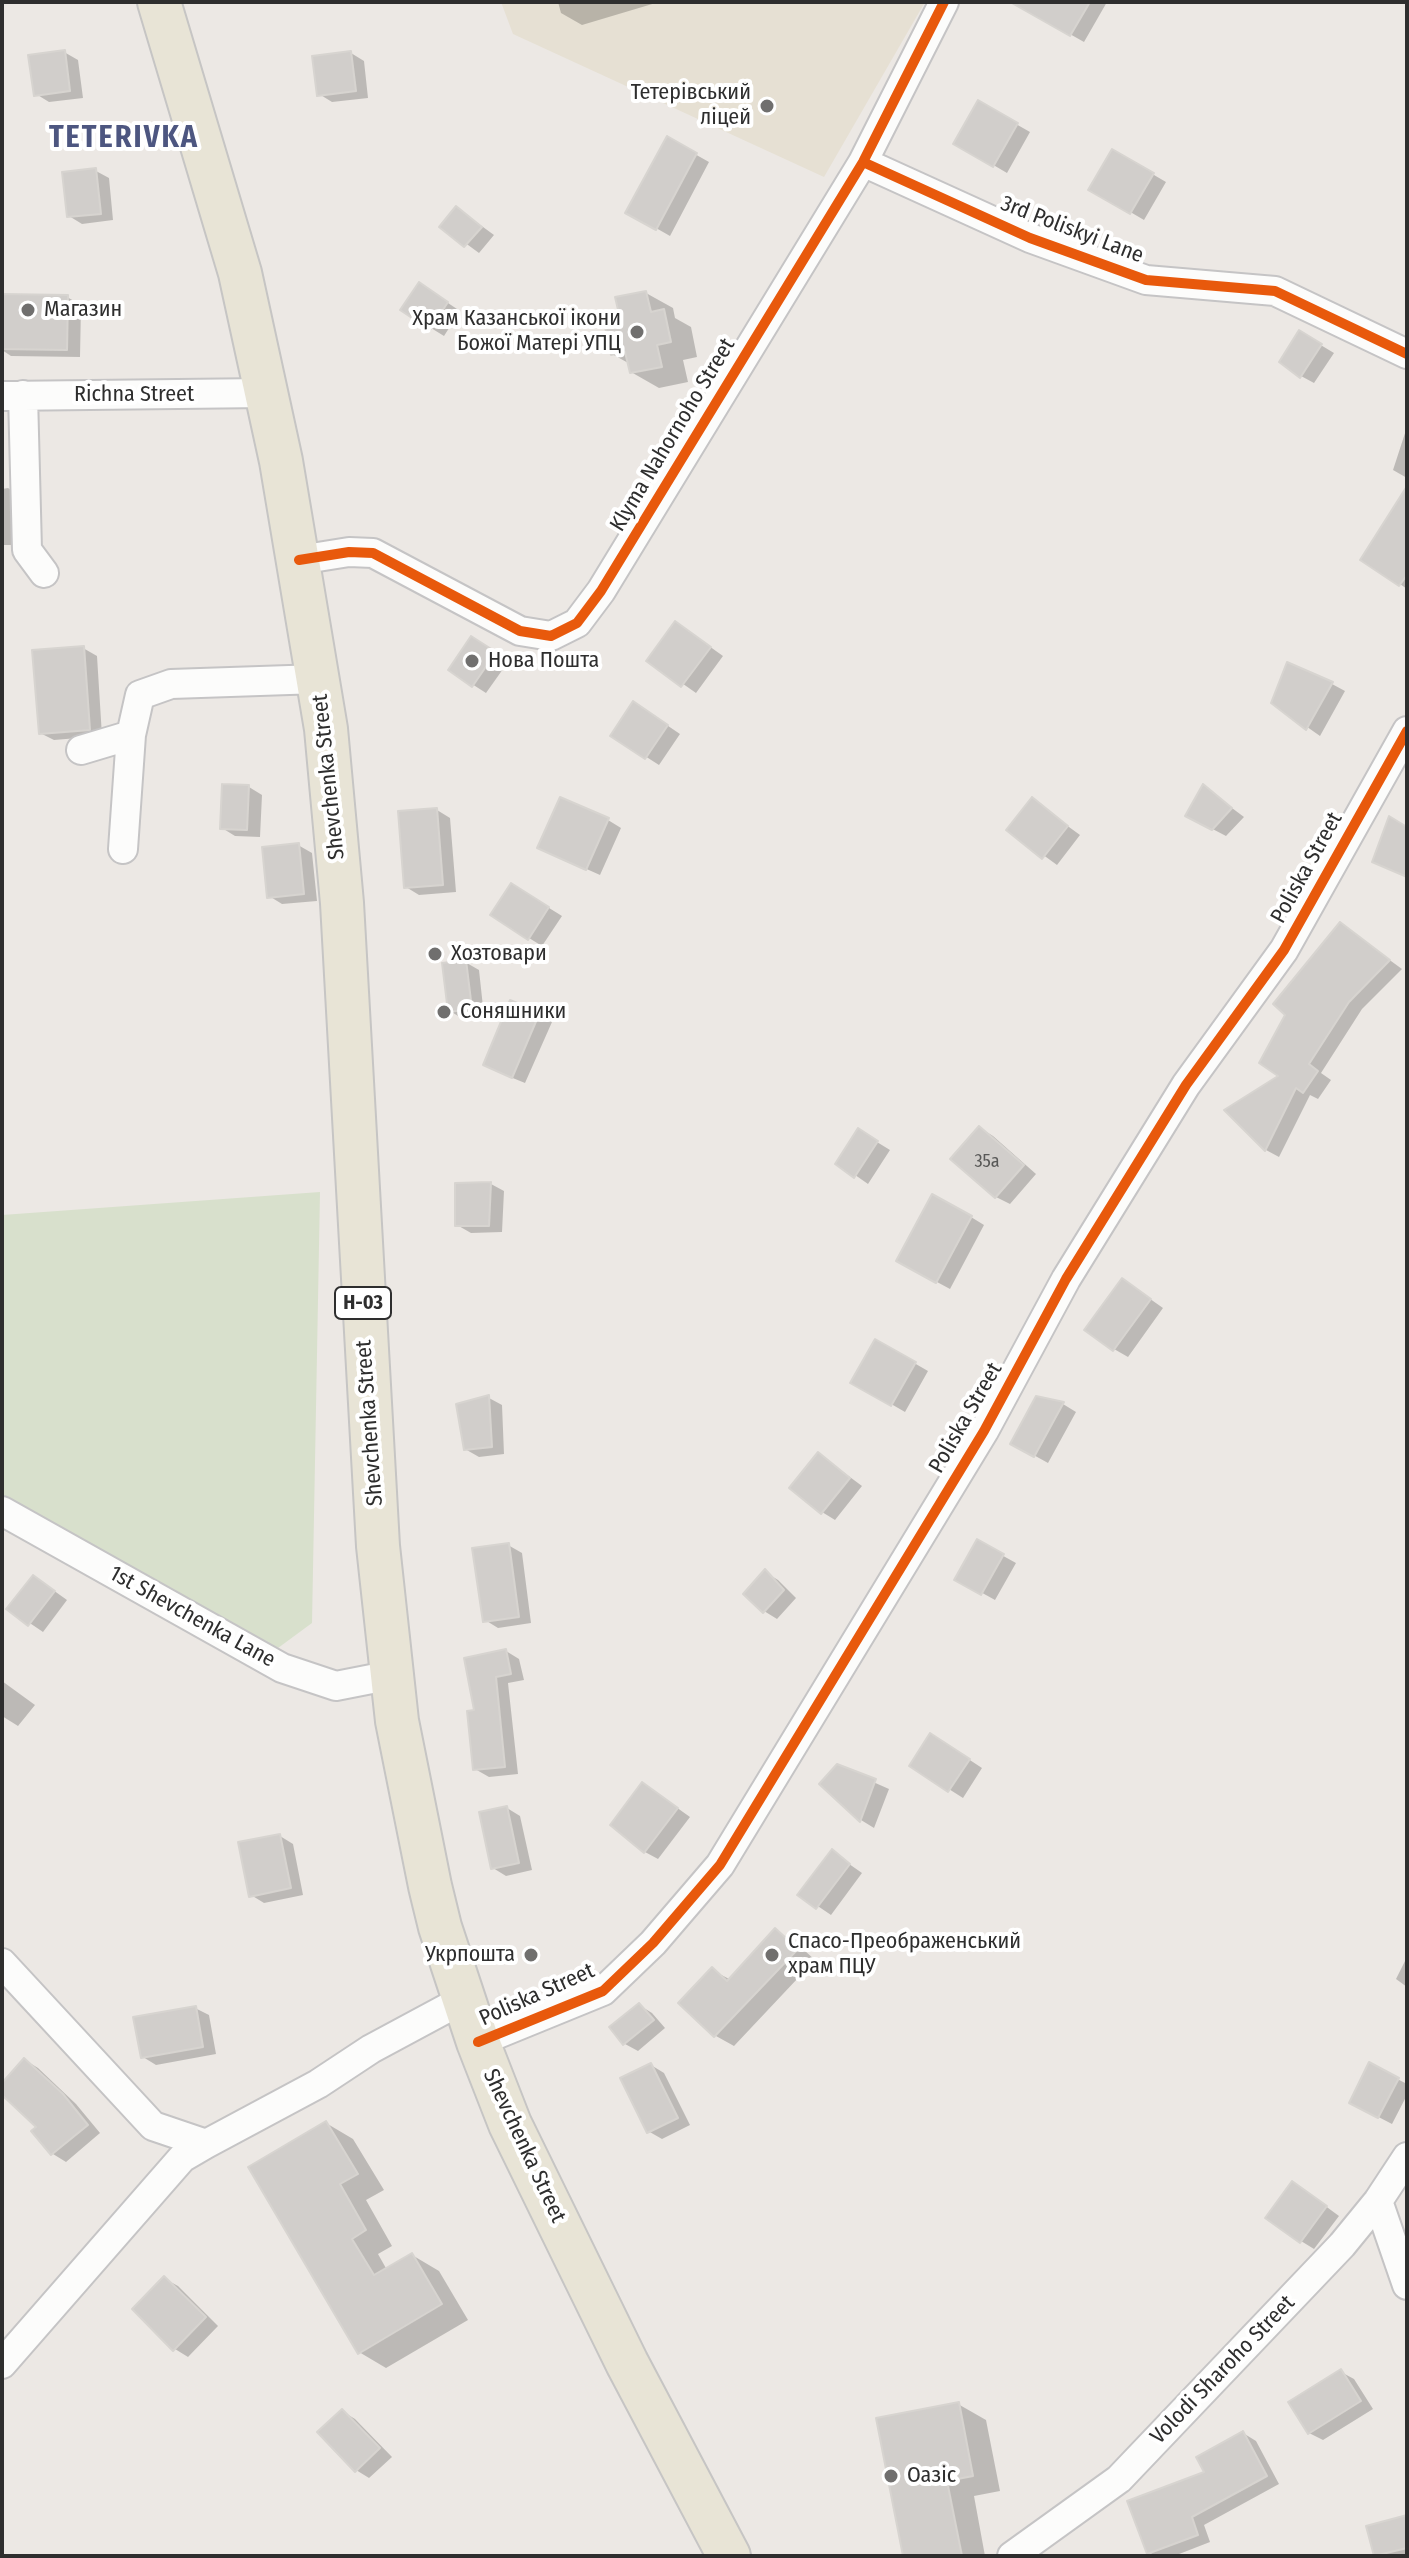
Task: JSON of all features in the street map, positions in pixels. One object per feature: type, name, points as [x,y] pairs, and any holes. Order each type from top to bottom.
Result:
[{"type":"main road","name":"Shevchenka Street","points":[[159,2],[240,273],[299,560],[319,679],[342,903],[378,1546],[397,1721],[430,1886],[440,1927],[478,2042],[510,2124],[627,2363],[729,2556]]},
{"type":"street","name":"Klyma Nahornoho Street","points":[[299,560],[349,552],[373,553],[520,631],[551,636],[577,623],[601,591],[863,162],[944,2]]},
{"type":"street","name":"3rd Poliskyi Lane","points":[[863,162],[1030,238],[1146,280],[1275,291],[1407,354]]},
{"type":"street","name":"Richna Street","points":[[12,396],[266,393]]},
{"type":"street","points":[[12,396],[27,550],[44,573]]},
{"type":"street","points":[[123,849],[131,735],[140,695],[171,684],[319,679]]},
{"type":"street","name":"Poliska Street","points":[[478,2042],[603,1991],[653,1943],[720,1865],[984,1431],[1066,1279],[1186,1085],[1284,950],[1407,731]]},
{"type":"street","points":[[81,750],[131,735]]},
{"type":"street","name":"1st Shevchenka Lane","points":[[2,1511],[282,1668],[336,1686],[392,1675]]},
{"type":"street","points":[[2,1963],[153,2126],[206,2144]]},
{"type":"street","name":"Poliska Street","points":[[2,2364],[182,2158],[464,1999]]},
{"type":"street","name":"Volodi Sharoho Street","points":[[1012,2556],[1119,2479],[1342,2245],[1378,2201],[1407,2157]]},
{"type":"street","points":[[1378,2201],[1407,2285]]},
{"type":"shaded area","name":"Тетерівський ліцей","points":[[501,2],[925,2],[824,177],[513,34]]},
{"type":"green space","points":[[320,1192],[312,1623],[278,1648],[2,1497],[2,1215]]},
{"type":"building","points":[[1010,2],[1090,2],[1070,36]]},
{"type":"building","points":[[65,50],[70,91],[34,96],[28,55]]},
{"type":"building","points":[[351,51],[356,91],[317,96],[312,56]]},
{"type":"building","points":[[978,100],[1018,123],[993,167],[953,144]]},
{"type":"building","points":[[667,136],[697,153],[656,230],[625,213]]},
{"type":"building","points":[[1112,149],[1154,173],[1130,214],[1088,190]]},
{"type":"building","points":[[96,168],[101,214],[67,217],[62,172]]},
{"type":"building","points":[[456,206],[482,227],[464,247],[439,227]]},
{"type":"building","points":[[419,282],[448,302],[430,330],[400,310]]},
{"type":"building","name":"Храм Казанської ікони Божої Матері УПЦ","points":[[646,291],[651,312],[664,309],[671,342],[657,345],[662,367],[630,373],[625,352],[611,355],[604,322],[620,318],[615,297]]},
{"type":"building","points":[[2,294],[68,295],[67,350],[2,349]]},
{"type":"building","points":[[1299,330],[1322,344],[1300,378],[1279,362]]},
{"type":"building","points":[[1407,486],[1407,575],[1399,586],[1360,560]]},
{"type":"building","points":[[675,621],[711,647],[681,687],[646,661]]},
{"type":"building","points":[[471,636],[496,652],[472,687],[448,670]]},
{"type":"building","points":[[84,646],[90,730],[39,734],[32,650]]},
{"type":"building","points":[[1287,662],[1333,682],[1306,730],[1271,703]]},
{"type":"building","points":[[633,701],[668,725],[645,759],[610,736]]},
{"type":"building","points":[[222,784],[249,785],[247,830],[220,829]]},
{"type":"building","points":[[1203,784],[1232,808],[1212,830],[1185,816]]},
{"type":"building","points":[[560,797],[609,818],[586,870],[537,848]]},
{"type":"building","points":[[1032,797],[1068,826],[1042,859],[1006,830]]},
{"type":"building","points":[[437,808],[443,885],[404,888],[398,811]]},
{"type":"building","points":[[1389,816],[1407,827],[1407,877],[1372,862]]},
{"type":"building","points":[[299,843],[304,894],[267,898],[262,847]]},
{"type":"building","points":[[511,883],[549,907],[528,940],[490,915]]},
{"type":"building","points":[[1340,922],[1390,960],[1349,1002],[1309,1064],[1318,1071],[1303,1093],[1296,1088],[1265,1151],[1224,1110],[1278,1076],[1259,1063],[1285,1015],[1273,1004]]},
{"type":"building","points":[[466,960],[472,1009],[448,1012],[442,963]]},
{"type":"building","points":[[510,1000],[540,1012],[512,1078],[483,1065]]},
{"type":"building","points":[[979,1126],[1024,1165],[995,1198],[950,1159]]},
{"type":"building","points":[[858,1128],[878,1141],[854,1178],[835,1164]]},
{"type":"building","points":[[491,1182],[489,1226],[455,1226],[455,1183]]},
{"type":"building","points":[[932,1194],[972,1216],[936,1283],[896,1261]]},
{"type":"building","points":[[1122,1278],[1151,1299],[1113,1351],[1084,1330]]},
{"type":"building","points":[[875,1339],[916,1362],[891,1406],[850,1383]]},
{"type":"building","points":[[489,1395],[492,1447],[464,1450],[456,1404]]},
{"type":"building","points":[[1036,1396],[1064,1402],[1034,1457],[1010,1444]]},
{"type":"building","points":[[818,1452],[850,1478],[821,1514],[789,1488]]},
{"type":"building","points":[[977,1539],[1004,1554],[981,1595],[954,1580]]},
{"type":"building","points":[[509,1543],[519,1617],[483,1622],[472,1548]]},
{"type":"building","points":[[765,1569],[784,1590],[763,1613],[743,1594]]},
{"type":"building","points":[[33,1575],[55,1591],[28,1626],[6,1609]]},
{"type":"building","points":[[506,1649],[511,1674],[496,1677],[505,1767],[473,1770],[467,1711],[474,1710],[464,1658]]},
{"type":"building","points":[[930,1733],[970,1759],[948,1792],[909,1766]]},
{"type":"building","points":[[837,1764],[876,1779],[860,1822],[819,1784]]},
{"type":"building","points":[[642,1782],[678,1808],[644,1853],[610,1825]]},
{"type":"building","points":[[507,1806],[519,1863],[491,1869],[479,1812]]},
{"type":"building","points":[[280,1834],[291,1888],[249,1897],[238,1842]]},
{"type":"building","points":[[832,1849],[850,1864],[816,1909],[797,1895]]},
{"type":"building","points":[[775,1928],[798,1949],[714,2037],[678,2003],[712,1967],[727,1981]]},
{"type":"building","points":[[639,2003],[654,2020],[623,2045],[609,2027]]},
{"type":"building","points":[[196,2006],[203,2047],[141,2058],[133,2017]]},
{"type":"building","points":[[24,2058],[63,2094],[88,2125],[51,2155],[31,2131],[36,2127],[2,2095],[2,2083]]},
{"type":"building","points":[[1369,2062],[1399,2078],[1378,2118],[1349,2103]]},
{"type":"building","points":[[651,2063],[678,2118],[647,2133],[620,2078]]},
{"type":"building","points":[[326,2121],[358,2174],[340,2184],[366,2230],[352,2239],[374,2275],[412,2253],[442,2304],[358,2354],[248,2167]]},
{"type":"building","points":[[1292,2181],[1327,2206],[1300,2243],[1265,2218]]},
{"type":"building","points":[[164,2276],[206,2317],[173,2351],[132,2309]]},
{"type":"building","points":[[1341,2369],[1361,2401],[1308,2434],[1288,2402]]},
{"type":"building","points":[[959,2402],[973,2476],[947,2481],[962,2556],[903,2556],[876,2418]]},
{"type":"building","points":[[342,2409],[380,2448],[355,2472],[317,2432]]},
{"type":"building","points":[[1243,2431],[1267,2476],[1192,2517],[1198,2535],[1147,2554],[1127,2501],[1204,2472],[1196,2457]]},
{"type":"building","points":[[1407,2515],[1407,2548],[1374,2556],[1366,2526]]},
{"type":"cycle path","points":[[299,560],[349,552],[373,553],[520,631],[551,636],[577,623],[601,591],[863,162],[944,2]]},
{"type":"cycle path","points":[[863,162],[1030,238],[1146,280],[1275,291],[1407,354]]},
{"type":"cycle path","points":[[478,2042],[603,1991],[653,1943],[720,1865],[984,1431],[1066,1279],[1186,1085],[1284,950],[1407,731]]},
{"type":"place","name":"Тетерівський ліцей","points":[[767,106]]},
{"type":"place","name":"Магазин","points":[[28,310]]},
{"type":"place","name":"Храм Казанської ікони Божої Матері УПЦ","points":[[637,332]]},
{"type":"place","name":"Нова Пошта","points":[[472,661]]},
{"type":"place","name":"Хозтовари","points":[[435,954]]},
{"type":"place","name":"Соняшники","points":[[444,1012]]},
{"type":"place","name":"Укрпошта","points":[[531,1955]]},
{"type":"place","name":"Спасо-Преображенський храм ПЦУ","points":[[772,1955]]},
{"type":"place","name":"Оазіс","points":[[891,2476]]},
{"type":"district","name":"TETERIVKA","points":[[124,139]]}]
